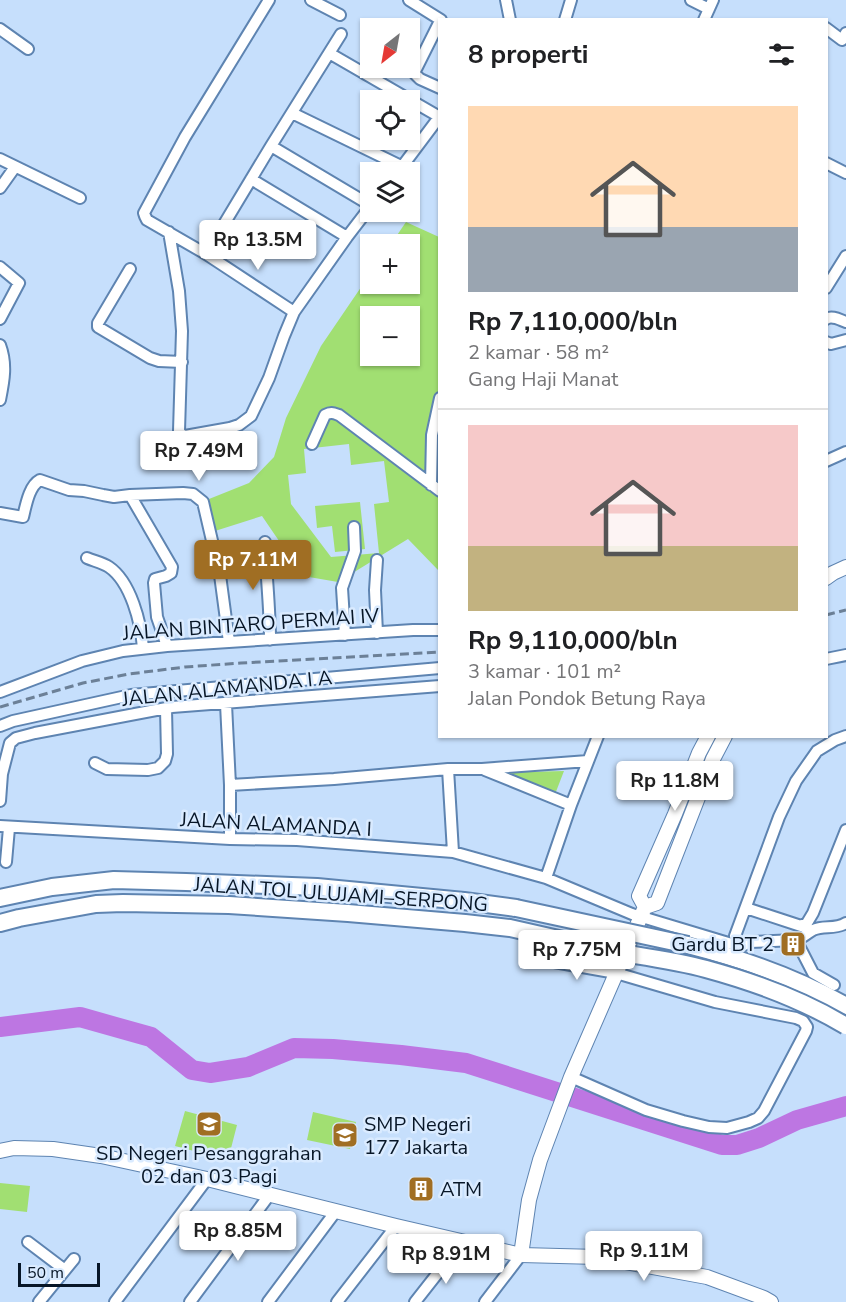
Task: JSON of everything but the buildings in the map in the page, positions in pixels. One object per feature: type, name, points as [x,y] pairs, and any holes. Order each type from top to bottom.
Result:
[{"type":"highway","name":"JALAN TOL ULUJAMI–SERPONG","points":[[0,898],[52,887],[114,880],[318,887],[464,901],[516,908],[707,950],[764,968],[846,1006]]},
{"type":"highway","name":"JALAN TOL ULUJAMI–SERPONG","points":[[0,924],[19,918],[96,904],[123,903],[229,905],[465,922],[510,928],[616,952],[704,968],[759,985],[846,1026]]},
{"type":"main road","points":[[828,577],[846,567]]},
{"type":"main road","points":[[643,912],[639,896],[707,738]]},
{"type":"main road","points":[[521,1255],[530,1200],[540,1160],[570,1079],[643,912],[657,903],[713,759],[724,738]]},
{"type":"main road","points":[[0,1151],[14,1148],[53,1149],[101,1156],[207,1179],[521,1255],[598,1257],[707,1277],[771,1302]]},
{"type":"street","points":[[269,0],[191,128],[145,210],[144,216],[294,312]]},
{"type":"street","points":[[311,0],[340,15]]},
{"type":"street","points":[[409,0],[438,19]]},
{"type":"street","points":[[506,0],[510,18]]},
{"type":"street","points":[[566,18],[571,0]]},
{"type":"street","points":[[691,0],[711,4],[705,18]]},
{"type":"street","points":[[420,55],[438,24]]},
{"type":"street","points":[[0,29],[28,49]]},
{"type":"street","points":[[828,30],[842,40],[846,33]]},
{"type":"street","points":[[206,254],[341,34]]},
{"type":"street","points":[[329,53],[438,116],[406,162]]},
{"type":"street","points":[[419,78],[438,87]]},
{"type":"street","points":[[292,113],[385,162]]},
{"type":"street","points":[[271,146],[360,200]]},
{"type":"street","points":[[0,159],[80,198]]},
{"type":"street","points":[[828,164],[846,173]]},
{"type":"street","points":[[0,188],[15,167]]},
{"type":"street","points":[[251,179],[347,237]]},
{"type":"street","points":[[169,232],[179,291],[182,331],[179,424],[181,434],[185,436],[230,428],[239,425],[251,416],[269,378],[294,312],[360,219]]},
{"type":"street","points":[[828,285],[846,256]]},
{"type":"street","points":[[0,267],[19,283],[0,319]]},
{"type":"street","points":[[130,269],[98,323],[98,327],[150,358],[159,361],[182,362]]},
{"type":"street","points":[[828,318],[846,322]]},
{"type":"street","points":[[828,343],[846,340]]},
{"type":"street","points":[[0,345],[4,357],[5,374],[0,400]]},
{"type":"street","points":[[437,490],[432,435],[438,407]]},
{"type":"street","points":[[312,444],[325,415],[333,412],[437,490]]},
{"type":"street","points":[[828,460],[846,452]]},
{"type":"street","points":[[0,513],[23,517],[33,488],[40,480],[69,490],[114,497],[193,494],[203,502],[220,575],[229,642]]},
{"type":"street","points":[[130,495],[172,567],[171,573],[155,579],[154,583],[157,617],[167,646]]},
{"type":"street","points":[[345,635],[342,588],[355,551],[354,527]]},
{"type":"street","points":[[265,542],[270,640]]},
{"type":"street","points":[[87,558],[109,567],[124,582],[133,599],[143,648]]},
{"type":"street","points":[[377,560],[375,590],[377,633]]},
{"type":"street","name":"JALAN BINTARO PERMAI IV","points":[[0,692],[82,661],[143,648],[438,630]]},
{"type":"street","points":[[828,659],[846,655]]},
{"type":"street","points":[[0,726],[13,721],[131,695],[438,668]]},
{"type":"street","name":"JALAN ALAMANDA I A","points":[[0,801],[2,774],[9,745],[14,739],[35,733],[166,709],[438,686]]},
{"type":"street","points":[[226,704],[230,839]]},
{"type":"street","points":[[95,763],[106,769],[148,770],[158,768],[165,761],[167,754],[166,709]]},
{"type":"street","points":[[735,936],[779,817],[796,781],[817,751],[846,736]]},
{"type":"street","points":[[546,878],[597,738]]},
{"type":"street","points":[[230,785],[588,761]]},
{"type":"street","points":[[448,769],[453,852]]},
{"type":"street","points":[[482,769],[571,805]]},
{"type":"street","points":[[4,827],[6,862]]},
{"type":"street","name":"JALAN ALAMANDA I","points":[[4,827],[230,839],[297,840],[453,852],[546,878],[608,905],[643,912],[735,945],[796,940]]},
{"type":"street","points":[[746,908],[801,926],[807,923],[846,830]]},
{"type":"street","points":[[834,985],[813,973],[796,940],[803,938],[813,930],[845,925]]},
{"type":"street","points":[[543,960],[616,974],[715,1002],[796,1018],[807,1027],[764,1111],[758,1118],[727,1128],[692,1124],[646,1110],[570,1079]]},
{"type":"street","points":[[115,1302],[207,1179]]},
{"type":"street","points":[[190,1302],[270,1194]]},
{"type":"street","points":[[268,1302],[336,1211]]},
{"type":"street","points":[[337,1302],[396,1226]]},
{"type":"street","points":[[415,1302],[463,1241]]},
{"type":"street","points":[[28,1242],[65,1270]]},
{"type":"street","points":[[486,1302],[521,1255]]},
{"type":"street","points":[[39,1302],[74,1259]]},
{"type":"green space","points":[[406,222],[438,237],[438,570],[408,539],[338,582],[303,576],[262,516],[215,531],[209,499],[249,483],[274,457],[286,418],[321,346],[360,289],[360,294],[420,294],[420,234],[398,234]],"holes":[[[349,444],[351,465],[384,461],[389,502],[374,504],[379,553],[331,557],[291,504],[288,475],[306,473],[304,449]]]},
{"type":"green space","points":[[360,502],[365,549],[335,552],[332,526],[317,528],[315,506]]},
{"type":"green space","points":[[564,771],[552,802],[485,773]]},
{"type":"green space","points":[[185,1111],[237,1125],[228,1160],[175,1146]]},
{"type":"green space","points":[[313,1112],[356,1122],[350,1149],[307,1140]]},
{"type":"green space","points":[[0,1183],[30,1186],[27,1212],[0,1209]]},
{"type":"waterway","points":[[0,1027],[80,1017],[151,1037],[192,1070],[210,1073],[248,1067],[294,1048],[333,1049],[466,1063],[722,1145],[737,1145],[759,1138],[797,1120],[846,1106]]},
{"type":"railway","points":[[828,614],[846,610]]},
{"type":"railway","points":[[0,707],[83,683],[129,674],[241,663],[438,652]]},
{"type":"place","name":"Gardu BT 2","points":[[793,944]]},
{"type":"place","name":"SD Negeri Pesanggrahan 02 dan 03 Pagi","points":[[209,1124]]},
{"type":"place","name":"SMP Negeri 177 Jakarta","points":[[345,1135]]},
{"type":"place","name":"ATM","points":[[421,1189]]}]
